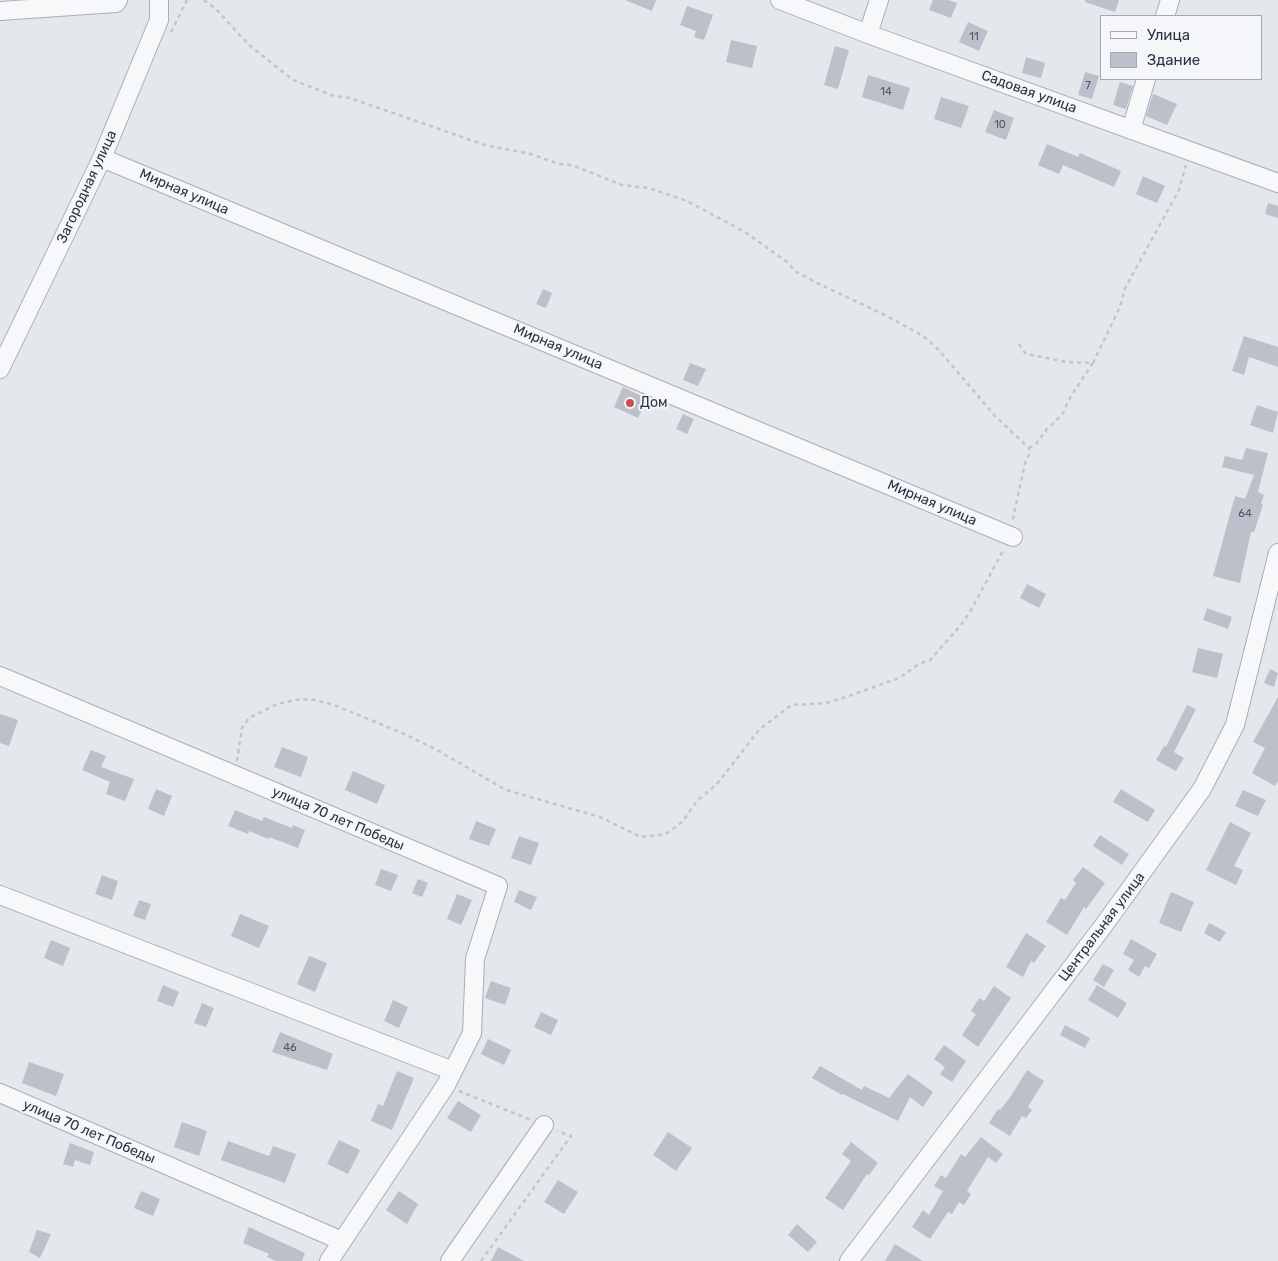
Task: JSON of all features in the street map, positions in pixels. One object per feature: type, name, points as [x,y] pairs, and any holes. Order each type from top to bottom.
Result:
[{"type":"street","points":[[0,11],[116,3],[118,0]]},
{"type":"street","name":"Загородная улица","points":[[0,369],[102,158],[159,20],[159,0]]},
{"type":"street","name":"Садовая улица","points":[[780,0],[868,34],[1278,183]]},
{"type":"street","points":[[868,34],[879,0]]},
{"type":"street","points":[[1165,15],[1170,0]]},
{"type":"street","points":[[1131,130],[1146,80]]},
{"type":"street","name":"Мирная улица","points":[[102,158],[1010,537]]},
{"type":"street","name":"Центральная улица","points":[[849,1261],[1104,925],[1202,789],[1235,725],[1278,553]]},
{"type":"street","name":"улица 70 лет Победы","points":[[0,676],[498,886],[475,959],[472,1033],[449,1078],[329,1261]]},
{"type":"street","points":[[0,895],[449,1078]]},
{"type":"street","name":"улица 70 лет Победы","points":[[0,1094],[342,1241]]},
{"type":"street","points":[[450,1261],[544,1126]]},
{"type":"path","points":[[204,0],[216,9],[249,45],[293,80],[326,93],[350,98],[485,145],[531,154],[559,164],[572,165],[622,184],[655,190],[687,201],[744,232],[787,262],[796,271],[865,308],[885,315],[928,340],[995,416],[1029,448],[1030,454],[1026,459],[1010,537],[997,564],[961,625],[930,660],[919,664],[899,678],[846,697],[826,703],[792,705],[787,708],[758,730],[717,784],[697,801],[682,822],[660,835],[636,836],[600,817],[506,790],[437,750],[400,732],[334,705],[315,700],[300,700],[277,704],[249,718],[241,735],[237,760],[241,765]]},
{"type":"path","points":[[1029,448],[1036,444],[1046,429],[1062,415],[1071,396],[1093,363],[1118,312],[1125,288],[1179,190],[1186,165],[1183,157]]},
{"type":"path","points":[[1019,344],[1025,353],[1032,355],[1066,362],[1093,363]]},
{"type":"path","points":[[449,1078],[544,1126],[570,1136],[481,1261]]},
{"type":"building","points":[[625,0],[656,0],[652,11]]},
{"type":"building","points":[[933,0],[948,0],[957,3],[951,18],[929,10]]},
{"type":"building","points":[[1085,0],[1119,0],[1115,12],[1085,2]]},
{"type":"building","points":[[687,6],[713,15],[704,40],[694,37],[696,31],[680,25]]},
{"type":"building","points":[[968,22],[988,31],[979,51],[959,42]]},
{"type":"building","points":[[731,40],[757,46],[752,68],[726,62]]},
{"type":"building","points":[[835,46],[849,50],[838,89],[824,85]]},
{"type":"building","points":[[1026,57],[1045,63],[1041,78],[1022,73]]},
{"type":"building","points":[[1085,72],[1099,76],[1092,99],[1078,95]]},
{"type":"building","points":[[868,75],[910,88],[903,110],[862,97]]},
{"type":"building","points":[[1120,82],[1133,86],[1126,109],[1113,105]]},
{"type":"building","points":[[1153,94],[1177,104],[1167,125],[1146,116]]},
{"type":"building","points":[[941,97],[969,106],[961,128],[934,119]]},
{"type":"building","points":[[994,110],[1014,118],[1006,140],[985,132]]},
{"type":"building","points":[[1047,144],[1078,157],[1080,153],[1121,171],[1114,187],[1063,165],[1059,174],[1038,165]]},
{"type":"building","points":[[1143,176],[1165,186],[1157,203],[1136,194]]},
{"type":"building","points":[[1268,203],[1278,206],[1278,218],[1265,214]]},
{"type":"building","points":[[543,289],[552,293],[546,308],[536,304]]},
{"type":"building","points":[[1244,336],[1278,347],[1278,367],[1249,357],[1244,375],[1232,371]]},
{"type":"building","points":[[690,363],[706,369],[698,386],[683,380]]},
{"type":"building","name":"Дом","points":[[623,387],[647,399],[638,418],[614,407]]},
{"type":"building","points":[[1257,405],[1278,412],[1273,433],[1250,425]]},
{"type":"building","name":"Дом","points":[[683,414],[694,419],[687,434],[676,429]]},
{"type":"building","points":[[1246,448],[1268,453],[1258,492],[1264,495],[1261,504],[1263,505],[1254,532],[1251,532],[1240,583],[1213,576],[1235,496],[1245,499],[1254,475],[1222,467],[1225,456],[1242,460]]},
{"type":"building","points":[[1027,584],[1046,594],[1039,608],[1020,598]]},
{"type":"building","points":[[1207,608],[1232,617],[1228,629],[1203,620]]},
{"type":"building","points":[[1198,648],[1223,654],[1217,678],[1192,672]]},
{"type":"building","points":[[1270,669],[1278,673],[1274,687],[1264,683]]},
{"type":"building","points":[[1278,697],[1278,781],[1275,786],[1252,773],[1265,748],[1253,742]]},
{"type":"building","points":[[1187,705],[1196,709],[1174,752],[1184,758],[1176,771],[1156,760],[1164,746],[1166,747]]},
{"type":"building","points":[[0,714],[18,720],[9,746],[0,743]]},
{"type":"building","points":[[282,747],[308,757],[301,777],[274,767]]},
{"type":"building","points":[[91,750],[106,756],[101,767],[134,779],[125,801],[106,794],[110,782],[82,770]]},
{"type":"building","points":[[353,771],[385,785],[377,804],[345,790]]},
{"type":"building","points":[[156,789],[172,796],[164,816],[148,809]]},
{"type":"building","points":[[1121,789],[1155,810],[1148,822],[1113,802]]},
{"type":"building","points":[[1243,790],[1266,800],[1258,816],[1235,806]]},
{"type":"building","points":[[235,810],[262,821],[264,817],[292,828],[293,825],[305,830],[298,848],[269,837],[269,839],[249,831],[248,834],[228,826]]},
{"type":"building","points":[[476,821],[496,829],[489,846],[469,839]]},
{"type":"building","points":[[1230,822],[1251,833],[1234,866],[1243,870],[1236,885],[1206,870]]},
{"type":"building","points":[[1100,835],[1129,854],[1122,865],[1093,846]]},
{"type":"building","points":[[519,836],[539,843],[531,865],[511,858]]},
{"type":"building","points":[[1083,867],[1105,883],[1086,909],[1084,907],[1067,935],[1046,922],[1061,898],[1065,900],[1076,883],[1073,880]]},
{"type":"building","points":[[381,869],[398,875],[391,891],[375,885]]},
{"type":"building","points":[[102,875],[118,881],[112,900],[95,894]]},
{"type":"building","points":[[418,879],[428,883],[422,897],[412,893]]},
{"type":"building","points":[[519,890],[537,897],[531,910],[514,902]]},
{"type":"building","points":[[1171,892],[1194,902],[1181,932],[1159,923]]},
{"type":"building","points":[[457,894],[472,900],[461,925],[447,919]]},
{"type":"building","points":[[139,900],[151,904],[145,920],[133,916]]},
{"type":"building","points":[[240,914],[269,926],[259,948],[231,936]]},
{"type":"building","points":[[1209,923],[1226,932],[1220,942],[1204,933]]},
{"type":"building","points":[[1026,933],[1046,946],[1034,963],[1031,961],[1023,977],[1006,967]]},
{"type":"building","points":[[1131,939],[1157,954],[1149,968],[1145,966],[1139,977],[1128,970],[1134,960],[1123,954]]},
{"type":"building","points":[[51,940],[70,948],[63,966],[44,958]]},
{"type":"building","points":[[309,956],[327,963],[315,992],[297,984]]},
{"type":"building","points":[[1103,964],[1114,970],[1104,987],[1093,980]]},
{"type":"building","points":[[491,981],[511,988],[505,1005],[485,998]]},
{"type":"building","points":[[163,985],[179,992],[173,1007],[157,1001]]},
{"type":"building","points":[[1097,985],[1127,1003],[1118,1018],[1088,1000]]},
{"type":"building","points":[[994,986],[1011,998],[978,1047],[962,1035],[976,1014],[971,1011],[979,998],[984,1001]]},
{"type":"building","points":[[393,1000],[408,1007],[399,1028],[384,1021]]},
{"type":"building","points":[[202,1003],[214,1008],[206,1027],[194,1023]]},
{"type":"building","points":[[541,1012],[558,1020],[551,1035],[534,1027]]},
{"type":"building","points":[[1065,1025],[1090,1038],[1085,1048],[1060,1035]]},
{"type":"building","points":[[280,1032],[333,1054],[327,1070],[272,1052]]},
{"type":"building","points":[[488,1039],[511,1050],[504,1065],[481,1054]]},
{"type":"building","points":[[944,1045],[966,1061],[952,1082],[940,1074],[945,1067],[934,1059]]},
{"type":"building","points":[[29,1062],[64,1074],[56,1096],[22,1083]]},
{"type":"building","points":[[820,1066],[862,1090],[864,1086],[889,1098],[908,1074],[933,1092],[923,1107],[910,1097],[898,1121],[842,1095],[812,1078]]},
{"type":"building","points":[[1027,1070],[1044,1081],[1028,1107],[1032,1110],[1026,1118],[1022,1116],[1010,1136],[989,1123],[998,1109],[1000,1110],[1011,1096]]},
{"type":"building","points":[[397,1071],[414,1078],[392,1130],[371,1121],[378,1104],[383,1106]]},
{"type":"building","points":[[458,1101],[481,1115],[471,1132],[447,1118]]},
{"type":"building","points":[[182,1122],[207,1131],[199,1156],[174,1147]]},
{"type":"building","points":[[668,1132],[692,1148],[676,1171],[653,1155]]},
{"type":"building","points":[[981,1137],[1003,1154],[996,1163],[988,1157],[967,1191],[971,1194],[964,1205],[959,1202],[952,1214],[948,1212],[930,1239],[912,1227],[923,1210],[929,1215],[943,1191],[934,1186],[941,1175],[946,1178],[961,1154],[965,1157]]},
{"type":"building","points":[[339,1140],[360,1150],[348,1174],[327,1164]]},
{"type":"building","points":[[228,1141],[269,1156],[273,1146],[296,1154],[285,1183],[221,1160]]},
{"type":"building","points":[[851,1142],[878,1163],[869,1175],[867,1174],[843,1210],[825,1198],[851,1161],[842,1154]]},
{"type":"building","points":[[70,1143],[94,1152],[90,1165],[75,1160],[73,1167],[63,1164]]},
{"type":"building","points":[[558,1180],[578,1192],[564,1214],[544,1202]]},
{"type":"building","points":[[141,1191],[160,1199],[153,1216],[134,1208]]},
{"type":"building","points":[[399,1191],[418,1204],[407,1224],[386,1210]]},
{"type":"building","points":[[797,1224],[817,1242],[808,1252],[788,1235]]},
{"type":"building","points":[[249,1227],[305,1253],[302,1261],[276,1261],[267,1257],[269,1254],[243,1243]]},
{"type":"building","points":[[37,1230],[51,1234],[40,1258],[29,1252]]},
{"type":"building","points":[[895,1244],[923,1261],[885,1261]]},
{"type":"building","points":[[498,1247],[524,1261],[491,1261]]},
{"type":"place","name":"Дом","points":[[630,403]]}]
